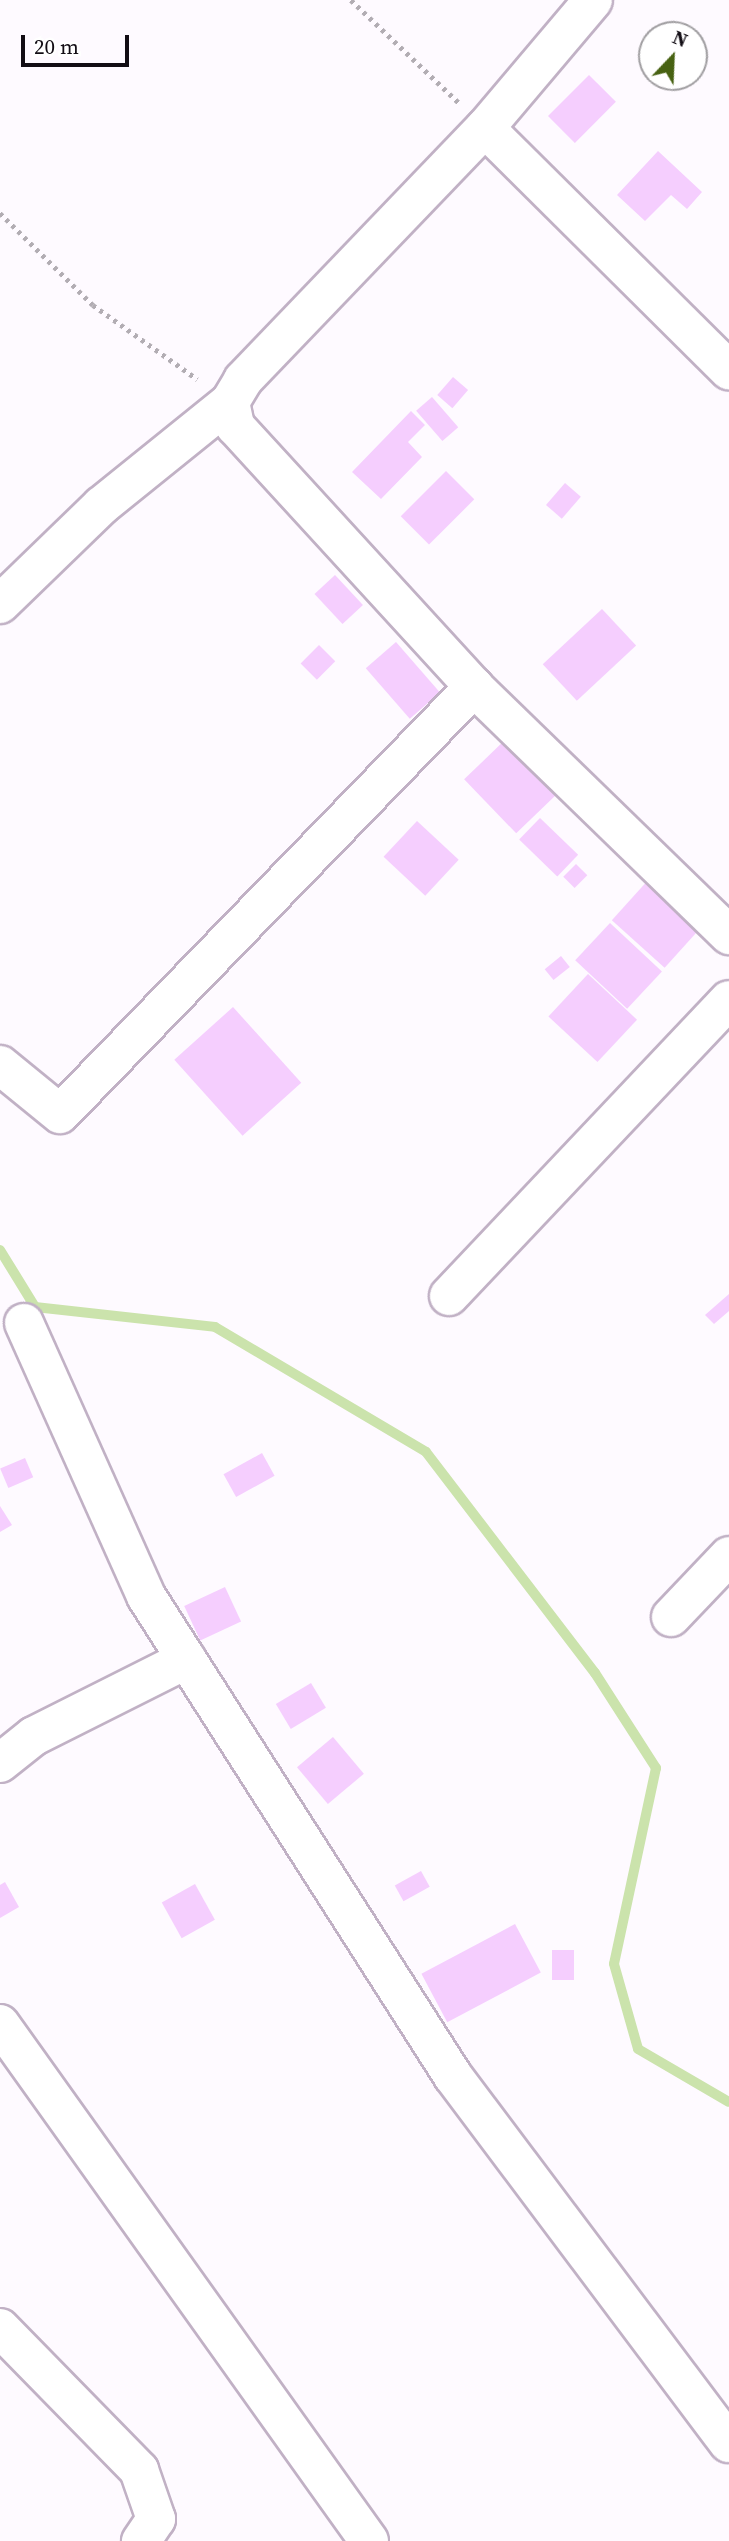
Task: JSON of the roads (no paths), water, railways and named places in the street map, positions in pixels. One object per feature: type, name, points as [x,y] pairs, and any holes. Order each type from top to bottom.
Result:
[{"type":"street","points":[[0,604],[101,506],[229,402],[243,380],[485,128],[593,0]]},
{"type":"street","points":[[485,128],[729,370]]},
{"type":"street","points":[[229,402],[235,426],[474,687],[729,935]]},
{"type":"street","points":[[0,1065],[60,1114],[474,687]]},
{"type":"street","points":[[449,1296],[729,1000]]},
{"type":"street","points":[[24,1323],[146,1596],[453,2076],[729,2443]]},
{"type":"street","points":[[671,1617],[729,1556]]},
{"type":"street","points":[[0,1763],[34,1737],[187,1659]]},
{"type":"street","points":[[0,2024],[369,2541]]},
{"type":"street","points":[[0,2328],[139,2470],[158,2534]]},
{"type":"waterway","points":[[0,1250],[35,1307],[215,1327],[426,1452],[595,1673],[656,1768],[614,1964],[638,2049],[729,2102]]}]
